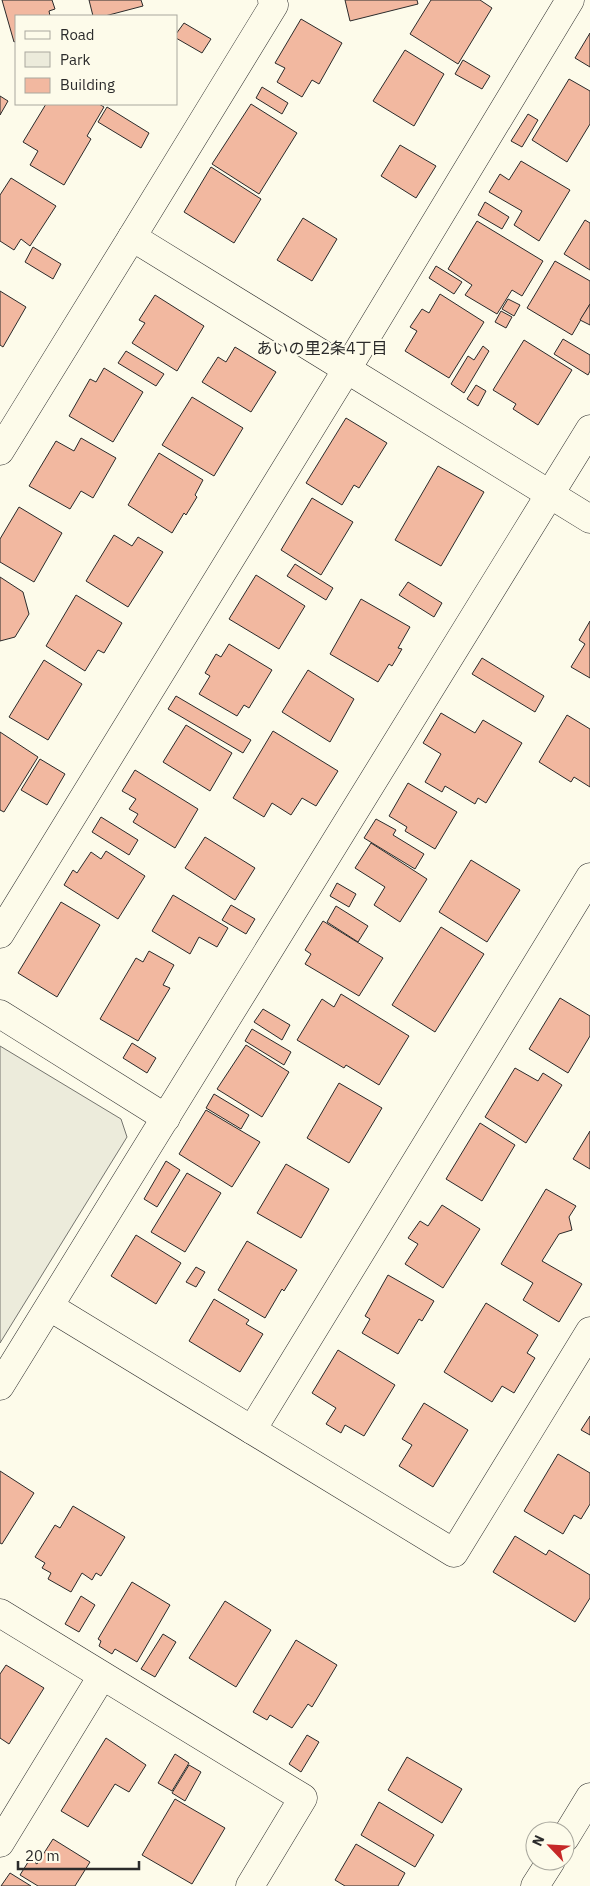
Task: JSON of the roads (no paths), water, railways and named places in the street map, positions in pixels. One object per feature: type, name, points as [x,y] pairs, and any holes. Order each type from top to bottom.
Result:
[{"type":"street","points":[[0,451],[274,5],[272,0]]},
{"type":"street","points":[[0,934],[347,369],[570,0]]},
{"type":"street","points":[[132,237],[590,519]]},
{"type":"street","points":[[0,1386],[590,429]]},
{"type":"street","points":[[252,1430],[590,877]]},
{"type":"street","points":[[0,1014],[166,1118]]},
{"type":"street","points":[[50,1307],[454,1553],[590,1331]]},
{"type":"street","points":[[0,1613],[303,1798],[250,1886]]},
{"type":"street","points":[[0,1843],[102,1676]]},
{"type":"street","points":[[575,1822],[590,1797]]},
{"type":"street","points":[[535,1886],[545,1871]]},
{"type":"district","name":"あいの里2条4丁目","points":[[322,348]]}]
